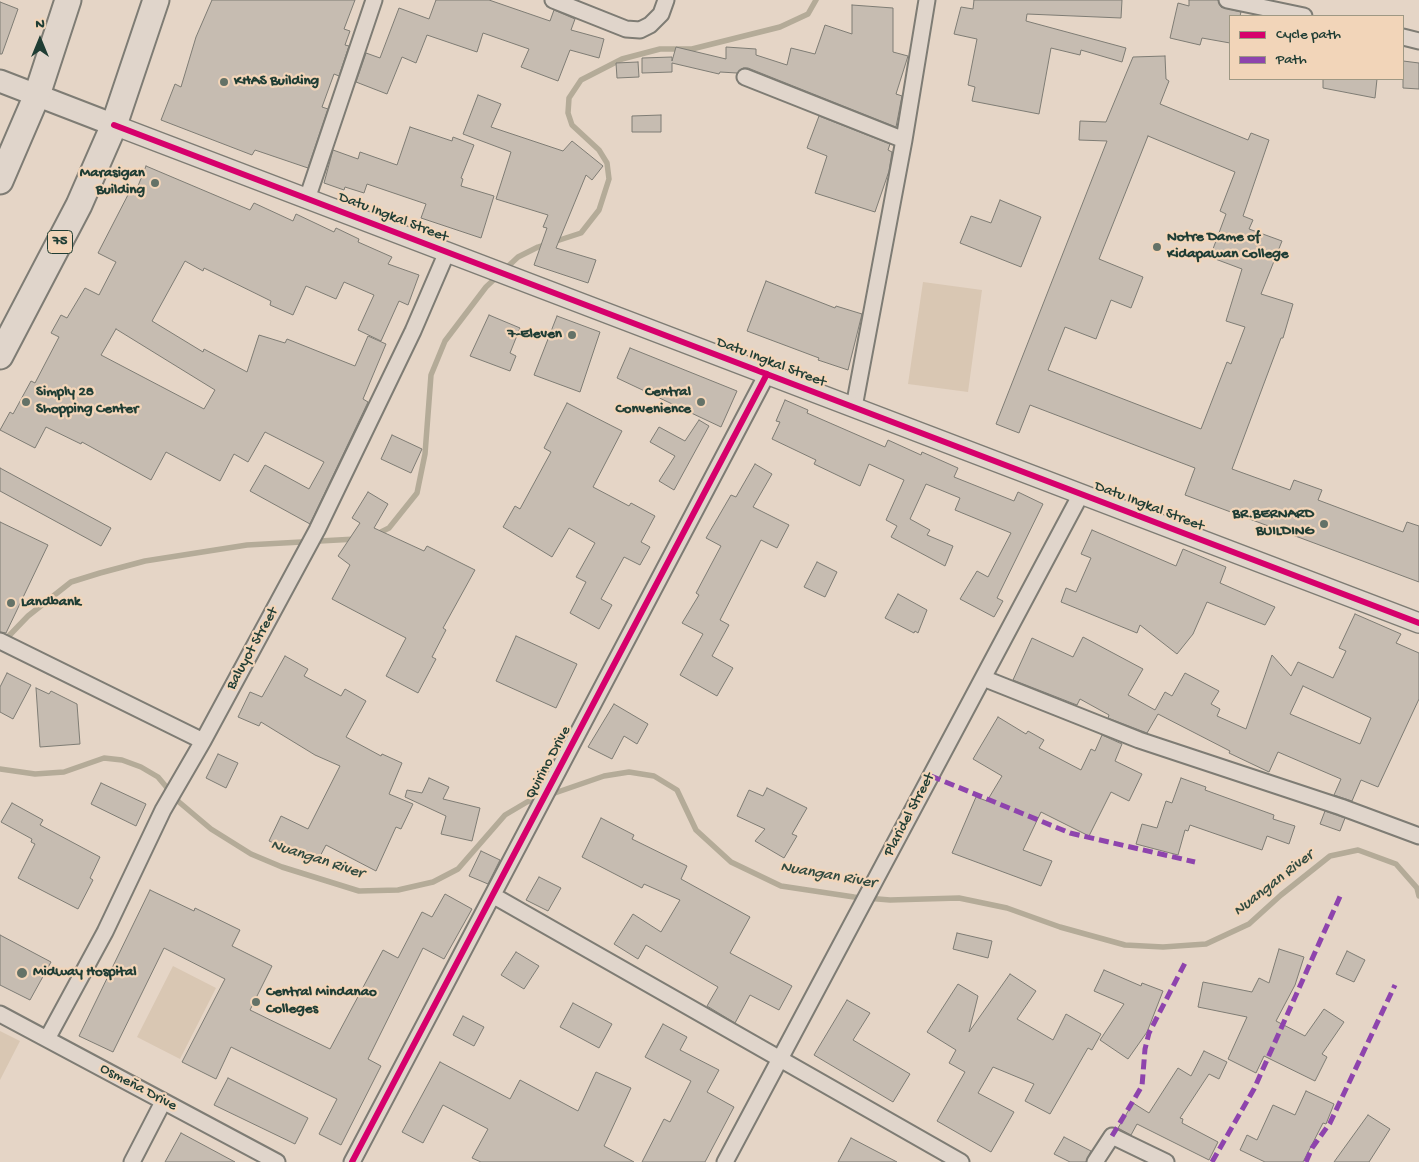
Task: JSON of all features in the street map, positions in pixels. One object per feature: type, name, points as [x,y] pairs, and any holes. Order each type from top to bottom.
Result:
[{"type":"highway","points":[[0,181],[37,95],[68,0]]},
{"type":"highway","name":"75","points":[[0,356],[78,205],[114,125],[156,0]]},
{"type":"main road","points":[[0,81],[114,125]]},
{"type":"street","points":[[307,199],[374,0]]},
{"type":"street","points":[[553,0],[626,29],[640,30],[650,25],[661,14],[666,0]]},
{"type":"street","points":[[854,407],[904,140],[927,0]]},
{"type":"street","points":[[1227,0],[1299,15]]},
{"type":"street","points":[[1404,37],[1419,41]]},
{"type":"street","points":[[745,78],[904,140]]},
{"type":"street","name":"Datu Ingkal Street","points":[[114,125],[1419,623]]},
{"type":"street","name":"Baluyot Street","points":[[47,1039],[105,932],[180,778],[204,740],[299,566],[413,331],[447,252]]},
{"type":"street","name":"Quirino Drive","points":[[352,1162],[494,896],[767,374]]},
{"type":"street","name":"Plaridel Street","points":[[725,1162],[1081,494]]},
{"type":"street","points":[[0,640],[204,740]]},
{"type":"street","points":[[983,678],[1139,740],[1342,807],[1419,836]]},
{"type":"street","points":[[494,896],[960,1162]]},
{"type":"street","name":"Osmeña Drive","points":[[0,1014],[277,1162]]},
{"type":"street","points":[[132,1162],[163,1102]]},
{"type":"street","points":[[1095,1162],[1112,1136],[1166,1162]]},
{"type":"shaded area","points":[[923,282],[982,290],[968,392],[908,384]]},
{"type":"shaded area","points":[[173,966],[216,988],[180,1059],[137,1037]]},
{"type":"shaded area","points":[[0,1031],[20,1041],[0,1080]]},
{"type":"building","points":[[212,0],[355,0],[344,29],[350,31],[345,45],[349,46],[339,76],[334,74],[322,107],[328,109],[308,168],[255,150],[252,155],[161,120],[175,84],[181,87],[196,37]]},
{"type":"building","points":[[436,0],[489,0],[550,21],[554,10],[575,19],[571,30],[604,39],[599,58],[570,50],[558,81],[521,67],[529,49],[483,33],[477,52],[427,35],[416,63],[402,57],[387,94],[356,82],[366,53],[380,58],[399,8],[429,19]]},
{"type":"building","points":[[974,0],[1122,0],[1121,18],[1027,14],[1026,21],[1126,48],[1122,62],[1081,50],[1080,55],[1051,48],[1039,114],[972,101],[975,87],[968,85],[977,39],[954,34],[961,7],[973,9]]},
{"type":"building","points":[[1189,0],[1218,0],[1221,7],[1241,12],[1240,15],[1229,15],[1229,43],[1202,38],[1200,45],[1170,38],[1178,3],[1189,6]]},
{"type":"building","points":[[0,2],[18,9],[2,54],[0,54]]},
{"type":"building","points":[[852,5],[893,8],[893,52],[908,56],[896,94],[902,96],[896,127],[748,68],[743,68],[737,73],[720,72],[719,74],[672,63],[672,72],[642,73],[642,58],[672,57],[672,61],[676,47],[726,59],[726,47],[756,49],[756,55],[787,65],[791,48],[815,54],[825,25],[852,34]]},
{"type":"building","points":[[1165,56],[1166,79],[1169,81],[1160,104],[1248,140],[1251,133],[1269,140],[1243,216],[1253,220],[1249,229],[1282,241],[1261,294],[1293,304],[1283,338],[1281,338],[1232,469],[1290,490],[1294,480],[1322,490],[1318,500],[1403,532],[1407,522],[1419,526],[1419,582],[1185,495],[1195,468],[1030,405],[1019,433],[996,424],[1107,141],[1079,140],[1080,121],[1106,122],[1133,57]],"holes":[[[1148,136],[1235,172],[1220,211],[1226,214],[1210,257],[1242,269],[1226,321],[1245,327],[1231,364],[1227,362],[1201,429],[1048,370],[1065,327],[1096,339],[1111,300],[1131,308],[1143,277],[1099,259]]]},
{"type":"building","points":[[1404,61],[1419,63],[1419,89],[1403,88]]},
{"type":"building","points":[[638,62],[639,77],[617,78],[616,63]]},
{"type":"building","points":[[1323,80],[1377,80],[1375,98],[1323,88]]},
{"type":"building","points":[[478,95],[501,104],[491,127],[563,151],[572,141],[603,166],[592,180],[586,175],[556,248],[596,260],[588,283],[534,265],[547,228],[543,227],[548,215],[496,199],[511,152],[463,134]]},
{"type":"building","points":[[661,115],[661,132],[632,132],[632,116]]},
{"type":"building","points":[[819,116],[890,144],[888,150],[892,152],[889,171],[875,212],[815,193],[827,156],[807,148]]},
{"type":"building","points":[[410,127],[452,141],[453,137],[474,145],[461,178],[463,179],[461,186],[494,196],[481,238],[421,218],[426,204],[367,184],[364,193],[345,187],[344,190],[324,183],[333,150],[358,159],[360,152],[397,165]]},
{"type":"building","points":[[146,166],[250,210],[254,203],[293,221],[296,214],[334,232],[336,228],[359,239],[358,242],[392,257],[388,264],[419,275],[408,305],[399,301],[381,341],[358,330],[374,295],[344,282],[336,299],[306,286],[293,315],[270,305],[271,301],[204,268],[203,271],[185,261],[152,321],[203,352],[204,349],[247,372],[259,335],[285,343],[287,339],[355,366],[368,336],[386,344],[363,399],[368,402],[310,524],[250,491],[265,465],[309,489],[324,462],[265,432],[248,462],[234,454],[220,481],[166,452],[151,480],[82,442],[81,444],[46,427],[35,448],[0,430],[10,412],[13,414],[31,381],[35,383],[59,337],[51,333],[61,315],[67,318],[85,288],[99,295],[116,262],[98,253],[131,189],[136,191]],"holes":[[[116,329],[215,390],[204,409],[101,355]]]},
{"type":"building","points":[[1000,200],[1041,217],[1021,267],[960,243],[971,216],[991,223]]},
{"type":"building","points":[[766,281],[835,308],[836,306],[862,314],[848,370],[747,331]]},
{"type":"building","points":[[489,315],[520,328],[510,353],[516,356],[510,371],[470,356]]},
{"type":"building","points":[[557,316],[600,332],[580,392],[534,375]]},
{"type":"building","points":[[630,348],[737,391],[721,427],[617,378]]},
{"type":"building","points":[[785,400],[808,410],[807,413],[885,447],[888,440],[921,455],[922,452],[958,468],[954,477],[1014,501],[1018,492],[1043,504],[997,598],[1003,601],[994,617],[960,599],[977,571],[988,577],[1011,533],[955,510],[960,498],[926,484],[910,519],[930,530],[927,535],[953,546],[945,566],[891,537],[897,526],[886,520],[904,480],[869,464],[860,486],[814,464],[816,460],[772,439],[780,422],[776,421]]},
{"type":"building","points":[[567,403],[622,431],[593,487],[629,506],[631,503],[655,516],[641,542],[650,547],[640,565],[624,557],[601,599],[612,605],[599,629],[570,613],[586,582],[576,577],[595,543],[569,528],[552,557],[503,527],[515,506],[520,509],[551,452],[544,448]]},
{"type":"building","points":[[699,420],[709,426],[674,490],[659,481],[675,456],[650,442],[659,427],[685,441]]},
{"type":"building","points":[[392,435],[422,449],[411,473],[381,459]]},
{"type":"building","points":[[755,464],[772,474],[753,507],[789,525],[777,548],[761,540],[720,620],[729,625],[712,656],[733,668],[717,696],[680,675],[703,634],[682,623],[699,595],[696,593],[721,546],[706,538],[731,495],[736,497]]},
{"type":"building","points":[[0,468],[111,528],[101,546],[0,491]]},
{"type":"building","points":[[368,492],[388,504],[374,528],[424,551],[427,546],[475,570],[443,628],[446,630],[432,657],[436,659],[418,693],[386,676],[406,638],[332,599],[350,565],[338,556],[360,523],[352,518]]},
{"type":"building","points":[[0,522],[48,545],[6,633],[0,632]]},
{"type":"building","points":[[1092,530],[1176,566],[1183,549],[1226,567],[1220,583],[1275,607],[1265,625],[1207,602],[1193,634],[1177,654],[1140,625],[1137,633],[1061,602],[1066,588],[1076,592],[1091,558],[1081,554]]},
{"type":"building","points":[[817,562],[837,572],[825,597],[804,587]]},
{"type":"building","points":[[898,594],[927,610],[918,633],[915,631],[914,633],[885,618]]},
{"type":"building","points":[[1355,614],[1401,634],[1396,643],[1419,653],[1419,699],[1378,787],[1361,780],[1352,801],[1334,795],[1341,779],[1278,752],[1269,772],[1229,753],[1230,751],[1158,714],[1147,733],[1108,718],[1109,715],[1080,699],[1077,705],[1013,680],[1032,638],[1073,657],[1083,637],[1143,669],[1128,695],[1155,710],[1165,692],[1172,696],[1185,673],[1219,691],[1211,704],[1220,709],[1217,716],[1246,729],[1272,655],[1291,676],[1298,662],[1333,678],[1346,651],[1339,648]],"holes":[[[1303,686],[1371,718],[1360,744],[1290,714]]]},
{"type":"building","points":[[516,636],[577,664],[556,708],[496,681]]},
{"type":"building","points":[[285,656],[308,669],[304,676],[341,696],[345,689],[366,701],[346,737],[381,756],[382,754],[402,763],[389,794],[413,804],[401,829],[396,827],[376,871],[326,845],[317,862],[269,841],[281,816],[308,829],[340,766],[315,755],[261,722],[259,726],[238,717],[250,692],[262,697]]},
{"type":"building","points":[[7,673],[31,685],[13,719],[0,712],[0,687]]},
{"type":"building","points":[[36,688],[49,694],[51,691],[77,704],[80,744],[40,747]]},
{"type":"building","points":[[614,704],[648,724],[637,744],[624,736],[612,759],[588,747]]},
{"type":"building","points":[[998,717],[1026,734],[1028,731],[1044,740],[1039,748],[1081,770],[1091,749],[1095,751],[1102,735],[1122,744],[1115,761],[1142,774],[1129,801],[1111,792],[1089,836],[1041,812],[1023,850],[1052,861],[1041,886],[952,853],[976,797],[987,801],[1002,776],[973,759]]},
{"type":"building","points":[[218,754],[238,763],[226,788],[206,778]]},
{"type":"building","points":[[429,778],[449,787],[443,799],[480,808],[472,841],[441,834],[446,816],[405,797],[407,790],[422,793]]},
{"type":"building","points":[[1181,778],[1206,787],[1205,790],[1274,815],[1273,819],[1295,826],[1289,844],[1267,836],[1262,850],[1190,825],[1188,831],[1185,830],[1178,855],[1136,844],[1142,824],[1157,828],[1166,801],[1172,803]]},
{"type":"building","points":[[101,783],[146,804],[136,826],[91,804]]},
{"type":"building","points":[[767,788],[807,808],[792,834],[797,836],[784,858],[755,841],[765,829],[737,816],[749,790],[763,796]]},
{"type":"building","points":[[12,803],[43,820],[40,825],[100,857],[90,878],[93,880],[78,909],[18,878],[35,844],[31,842],[32,839],[1,822]]},
{"type":"building","points":[[1325,811],[1345,818],[1340,831],[1320,824]]},
{"type":"building","points":[[601,818],[634,835],[632,839],[687,866],[681,879],[750,917],[730,953],[792,986],[779,1010],[750,995],[735,1023],[707,1006],[718,987],[646,945],[638,959],[614,944],[633,914],[661,932],[680,900],[644,884],[642,888],[582,857]]},
{"type":"building","points":[[481,851],[500,860],[488,884],[469,876]]},
{"type":"building","points":[[539,877],[561,888],[548,911],[526,900]]},
{"type":"building","points":[[150,890],[194,911],[195,908],[240,930],[232,946],[272,966],[250,1010],[330,1049],[383,950],[398,958],[422,912],[432,917],[445,894],[472,909],[444,959],[423,948],[368,1059],[381,1066],[341,1145],[319,1134],[337,1099],[231,1047],[216,1079],[182,1062],[225,979],[164,948],[113,1052],[79,1036]]},
{"type":"building","points":[[957,933],[992,941],[988,958],[953,949]]},
{"type":"building","name":"Midway Hospital","points":[[0,935],[51,962],[30,1000],[0,985]]},
{"type":"building","points":[[1279,949],[1304,957],[1295,985],[1276,1021],[1305,1036],[1324,1009],[1344,1022],[1322,1054],[1327,1057],[1315,1081],[1264,1056],[1256,1073],[1228,1059],[1247,1017],[1198,1007],[1203,982],[1252,992],[1259,978],[1269,983]]},
{"type":"building","points":[[1347,951],[1365,960],[1354,982],[1336,974]]},
{"type":"building","points":[[516,952],[539,966],[524,989],[501,975]]},
{"type":"building","points":[[1104,970],[1141,986],[1142,983],[1163,991],[1147,1032],[1128,1059],[1100,1040],[1124,1004],[1094,991]]},
{"type":"building","points":[[1010,974],[1036,991],[1017,1019],[1053,1040],[1066,1014],[1101,1034],[1092,1050],[1088,1048],[1050,1114],[1025,1101],[1034,1084],[993,1067],[978,1093],[1014,1112],[991,1152],[937,1121],[965,1072],[949,1063],[956,1050],[927,1032],[958,984],[978,996],[969,1032]]},
{"type":"building","points":[[847,1000],[870,1013],[853,1040],[910,1074],[893,1102],[814,1055]]},
{"type":"building","points":[[573,1003],[612,1024],[599,1048],[560,1027]]},
{"type":"building","points":[[463,1016],[484,1027],[474,1046],[453,1035]]},
{"type":"building","points":[[663,1024],[687,1037],[680,1050],[719,1070],[707,1092],[734,1107],[705,1162],[642,1162],[664,1119],[670,1122],[691,1081],[645,1057]]},
{"type":"building","points":[[1204,1051],[1227,1062],[1219,1079],[1209,1074],[1180,1118],[1183,1119],[1182,1123],[1218,1142],[1209,1160],[1137,1124],[1131,1135],[1118,1128],[1133,1103],[1149,1113],[1178,1068],[1191,1076]]},
{"type":"building","points":[[440,1062],[510,1099],[520,1080],[578,1111],[596,1072],[631,1088],[604,1146],[634,1162],[481,1162],[472,1158],[488,1129],[443,1105],[423,1143],[402,1132]]},
{"type":"building","points":[[228,1078],[308,1118],[295,1144],[214,1105]]},
{"type":"building","points":[[1306,1091],[1334,1104],[1326,1124],[1323,1123],[1303,1162],[1265,1162],[1240,1150],[1247,1135],[1257,1140],[1273,1105],[1295,1115]]},
{"type":"building","points":[[1368,1115],[1390,1129],[1369,1162],[1334,1162]]},
{"type":"building","points":[[181,1133],[235,1162],[165,1162]]},
{"type":"building","points":[[1064,1137],[1091,1151],[1086,1162],[1070,1162],[1054,1154]]},
{"type":"building","points":[[851,1138],[897,1162],[838,1162]]},
{"type":"waterway","points":[[375,535],[389,528],[417,493],[425,454],[431,375],[445,341],[486,287],[518,257],[538,247],[581,233],[599,210],[609,179],[607,163],[599,150],[572,125],[568,113],[569,98],[581,80],[622,59],[660,49],[692,49],[780,27],[808,14],[816,0]]},
{"type":"waterway","points":[[3,642],[28,616],[71,582],[100,573],[145,561],[247,545],[356,539]]},
{"type":"waterway","name":"Nuangan River","points":[[0,769],[35,774],[64,772],[104,758],[122,760],[141,767],[158,777],[179,802],[211,829],[251,854],[282,867],[359,891],[398,890],[433,882],[458,869],[505,815],[540,797]]},
{"type":"waterway","name":"Nuangan River","points":[[549,795],[604,776],[629,772],[654,776],[677,790],[696,830],[731,862],[781,886],[854,897],[890,900],[959,898],[1007,908],[1060,927],[1125,945],[1163,947],[1206,944],[1249,924],[1281,895],[1330,856],[1358,850],[1396,864],[1417,888],[1419,896]]},
{"type":"marked path","points":[[931,776],[1070,833],[1195,862]]},
{"type":"marked path","points":[[1212,1162],[1254,1089],[1342,892]]},
{"type":"marked path","points":[[1112,1136],[1142,1086],[1145,1049],[1149,1033],[1185,963]]},
{"type":"marked path","points":[[1306,1162],[1312,1148],[1330,1123],[1395,985]]},
{"type":"cycle path","points":[[114,125],[1419,623]]},
{"type":"cycle path","points":[[352,1162],[767,374]]},
{"type":"place","name":"KHAS Building","points":[[224,82]]},
{"type":"place","name":"Marasigan Building","points":[[155,183]]},
{"type":"place","name":"Notre Dame of Kidapawan College","points":[[1157,247]]},
{"type":"place","name":"7-Eleven","points":[[572,335]]},
{"type":"place","name":"Simply 28 Shopping Center","points":[[26,402]]},
{"type":"place","name":"Central Convenience","points":[[701,402]]},
{"type":"place","name":"BR.BERNARD BUILDING","points":[[1324,524]]},
{"type":"place","name":"Landbank","points":[[11,603]]},
{"type":"place","name":"Midway Hospital","points":[[22,973]]},
{"type":"place","name":"Central Mindanao Colleges","points":[[256,1002]]}]
